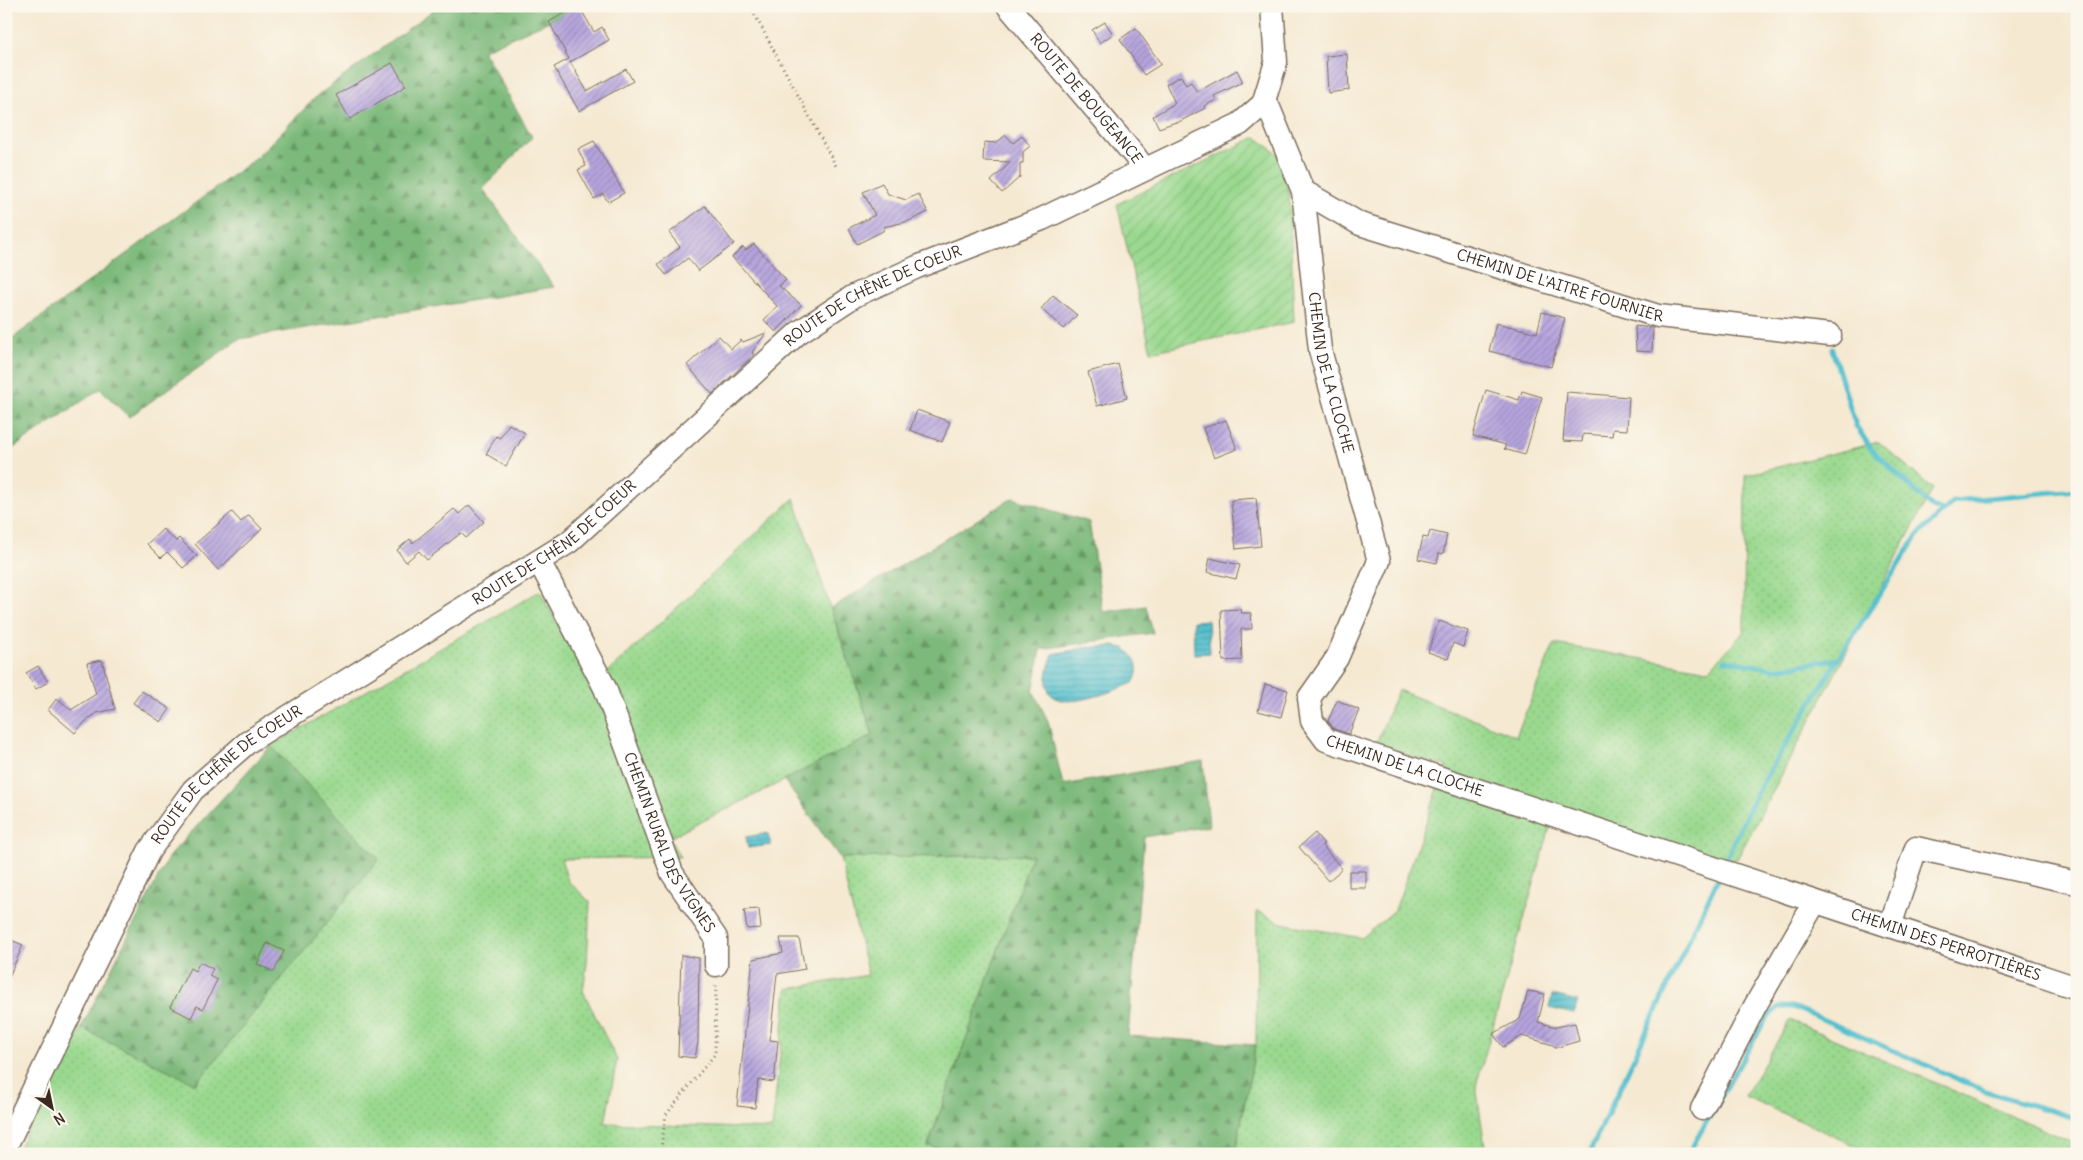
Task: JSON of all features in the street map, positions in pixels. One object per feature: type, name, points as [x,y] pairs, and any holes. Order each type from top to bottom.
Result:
[{"type":"street","name":"ROUTE DE BOUGEANCE","points":[[1008,6],[1136,156],[1144,169]]},
{"type":"street","points":[[1263,104],[1276,62],[1272,6]]},
{"type":"street","name":"ROUTE DE CHÊNE DE COEUR","points":[[6,1146],[149,851],[193,790],[248,742],[569,542],[798,333],[854,296],[917,267],[1042,219],[1240,124],[1263,104]]},
{"type":"street","name":"CHEMIN DE LA CLOCHE","points":[[1263,104],[1269,108],[1303,191],[1320,350],[1379,561],[1337,658],[1309,698],[1312,721],[1326,740],[1815,902]]},
{"type":"street","name":"CHEMIN DE L'AITRE FOURNIER","points":[[1303,191],[1360,224],[1658,316],[1830,335]]},
{"type":"street","name":"CHEMIN RURAL DES VIGNES","points":[[539,561],[604,688],[672,873],[716,938],[716,965]]},
{"type":"street","points":[[1890,926],[1916,848],[2077,883]]},
{"type":"street","points":[[1702,1109],[1755,1006],[1815,902]]},
{"type":"street","name":"CHEMIN DES PERROTTIÈRES","points":[[1815,902],[2077,988]]},
{"type":"path","points":[[750,6],[836,166]]},
{"type":"path","points":[[660,1154],[666,1115],[715,1054],[716,965]]},
{"type":"green space","points":[[439,6],[584,6],[483,50],[532,137],[483,189],[554,287],[239,339],[129,417],[100,389],[6,453],[6,343],[256,158],[317,96]]},
{"type":"green space","points":[[1256,137],[1278,154],[1289,193],[1294,322],[1151,352],[1117,204]]},
{"type":"green space","points":[[1879,442],[1933,489],[1737,859],[1704,867],[1551,824],[1476,1086],[1486,1154],[1235,1154],[1256,1045],[1257,911],[1281,923],[1362,938],[1395,910],[1446,766],[1375,746],[1398,690],[1516,736],[1554,644],[1709,670],[1744,632],[1745,475]]},
{"type":"green space","points":[[794,498],[873,736],[669,838],[680,857],[561,859],[568,881],[590,902],[587,963],[583,991],[617,1060],[605,1123],[772,1129],[787,989],[868,975],[840,858],[1032,855],[928,1145],[969,1154],[15,1154],[81,1028],[196,1083],[378,859],[271,746],[540,591],[592,687]]},
{"type":"green space","points":[[1013,498],[1089,522],[1103,612],[1146,606],[1153,633],[1041,649],[1033,691],[1048,721],[1063,785],[1203,761],[1209,826],[1144,837],[1128,1036],[1256,1045],[1235,1154],[969,1154],[928,1146],[1032,855],[840,858],[784,780],[873,735],[831,608]]},
{"type":"green space","points":[[271,746],[379,859],[196,1084],[81,1028],[169,856]]},
{"type":"green space","points":[[1790,1020],[2077,1144],[2077,1154],[1873,1154],[1745,1096]]},
{"type":"water","points":[[1208,620],[1210,653],[1194,654],[1193,621]]},
{"type":"water","points":[[1113,646],[1125,648],[1135,660],[1137,673],[1133,683],[1085,699],[1069,701],[1057,699],[1049,691],[1047,676],[1053,654],[1084,648]]},
{"type":"water","points":[[768,833],[771,845],[748,848],[746,837]]},
{"type":"water","points":[[1552,995],[1578,1001],[1574,1014],[1549,1008]]},
{"type":"building","points":[[579,6],[594,32],[602,27],[609,40],[570,62],[587,91],[626,69],[633,81],[579,111],[554,67],[569,59],[549,22]]},
{"type":"building","points":[[1105,22],[1113,34],[1100,43],[1092,30]]},
{"type":"building","points":[[1136,28],[1161,64],[1144,75],[1120,39]]},
{"type":"building","points":[[1347,54],[1349,90],[1328,93],[1326,56]]},
{"type":"building","points":[[392,63],[406,86],[350,119],[336,95]]},
{"type":"building","points":[[1237,70],[1243,82],[1214,96],[1216,100],[1204,106],[1205,108],[1177,123],[1159,128],[1153,116],[1175,103],[1166,84],[1181,76],[1186,85],[1191,82],[1197,92]]},
{"type":"building","points":[[1006,135],[1013,143],[1022,136],[1030,146],[1023,152],[1023,163],[1020,163],[1020,177],[1002,193],[991,181],[1011,162],[983,161],[984,142],[996,143]]},
{"type":"building","points":[[594,141],[624,193],[608,202],[603,194],[594,199],[578,170],[586,166],[578,149]]},
{"type":"building","points":[[882,183],[888,194],[906,200],[918,194],[928,212],[909,221],[884,227],[883,231],[857,244],[849,228],[875,215],[863,192]]},
{"type":"building","points":[[705,206],[734,244],[698,271],[688,258],[666,275],[658,264],[680,247],[669,233]]},
{"type":"building","points":[[754,244],[786,280],[779,286],[801,305],[776,332],[764,320],[777,306],[732,257],[743,247],[746,250]]},
{"type":"building","points":[[1053,295],[1077,315],[1064,329],[1041,309]]},
{"type":"building","points":[[1542,312],[1565,318],[1551,367],[1489,351],[1496,323],[1537,333]]},
{"type":"building","points":[[1635,326],[1653,328],[1652,352],[1636,351]]},
{"type":"building","points":[[766,333],[752,352],[754,355],[712,394],[687,365],[719,336],[731,349],[741,340],[743,342]]},
{"type":"building","points":[[1118,364],[1127,398],[1097,406],[1088,372]]},
{"type":"building","points":[[1486,390],[1519,400],[1522,391],[1542,397],[1525,455],[1504,449],[1506,445],[1473,436]]},
{"type":"building","points":[[1567,392],[1629,397],[1627,430],[1613,429],[1612,436],[1583,434],[1582,442],[1563,441]]},
{"type":"building","points":[[917,410],[950,422],[942,442],[910,430]]},
{"type":"building","points":[[1226,420],[1237,449],[1214,458],[1203,428]]},
{"type":"building","points":[[509,424],[525,433],[506,466],[486,454],[496,436],[500,438]]},
{"type":"building","points":[[1256,498],[1261,546],[1236,549],[1231,500]]},
{"type":"building","points":[[469,505],[484,522],[466,538],[461,533],[427,560],[419,551],[406,562],[397,550],[410,539],[413,543],[454,509],[459,514]]},
{"type":"building","points":[[232,512],[241,522],[249,515],[262,529],[218,570],[195,544]]},
{"type":"building","points":[[163,529],[176,541],[179,538],[197,556],[183,568],[167,552],[161,558],[147,544]]},
{"type":"building","points":[[1430,531],[1447,535],[1443,554],[1439,553],[1437,563],[1418,559],[1423,537],[1428,538]]},
{"type":"building","points":[[1210,558],[1240,565],[1236,579],[1207,572]]},
{"type":"building","points":[[1240,609],[1241,613],[1251,613],[1252,629],[1241,629],[1242,660],[1223,661],[1221,610]]},
{"type":"building","points":[[1439,621],[1468,631],[1463,647],[1453,643],[1448,659],[1428,652]]},
{"type":"building","points":[[102,660],[115,709],[97,713],[87,720],[75,733],[48,710],[57,698],[71,710],[96,694],[87,663]]},
{"type":"building","points":[[38,666],[48,682],[36,689],[26,673]]},
{"type":"building","points":[[1265,684],[1288,690],[1281,717],[1258,711]]},
{"type":"building","points":[[142,691],[170,709],[161,722],[133,703]]},
{"type":"building","points":[[1337,700],[1359,710],[1349,734],[1334,729],[1328,721]]},
{"type":"building","points":[[1315,833],[1324,844],[1322,845],[1342,869],[1328,881],[1299,847]]},
{"type":"building","points":[[1349,871],[1366,871],[1366,888],[1349,888]]},
{"type":"building","points":[[759,909],[761,928],[747,929],[744,910]]},
{"type":"building","points":[[6,938],[23,945],[6,984]]},
{"type":"building","points":[[780,938],[799,938],[805,969],[777,974],[770,1040],[778,1041],[774,1082],[758,1080],[755,1108],[737,1106],[753,959],[783,953]]},
{"type":"building","points":[[267,943],[284,951],[274,972],[257,964]]},
{"type":"building","points":[[681,955],[699,958],[698,1042],[695,1058],[678,1056]]},
{"type":"building","points":[[200,962],[213,969],[209,976],[217,980],[203,1009],[197,1006],[191,1018],[170,1007],[190,968],[195,971]]},
{"type":"building","points":[[1528,991],[1545,994],[1538,1022],[1556,1027],[1575,1023],[1579,1041],[1555,1048],[1553,1045],[1522,1036],[1503,1047],[1493,1034],[1520,1019]]},
{"type":"waterway","points":[[1832,349],[1856,426],[1872,450],[1932,507],[1944,511]]},
{"type":"waterway","points":[[1725,660],[1775,669],[1838,659],[1917,536],[1954,501],[2077,490]]},
{"type":"waterway","points":[[1723,866],[1758,790],[1838,659]]},
{"type":"waterway","points":[[1589,1154],[1719,876]]},
{"type":"waterway","points":[[1688,1154],[1767,1017],[1779,1007],[1793,1007],[1985,1091],[2075,1118]]}]
